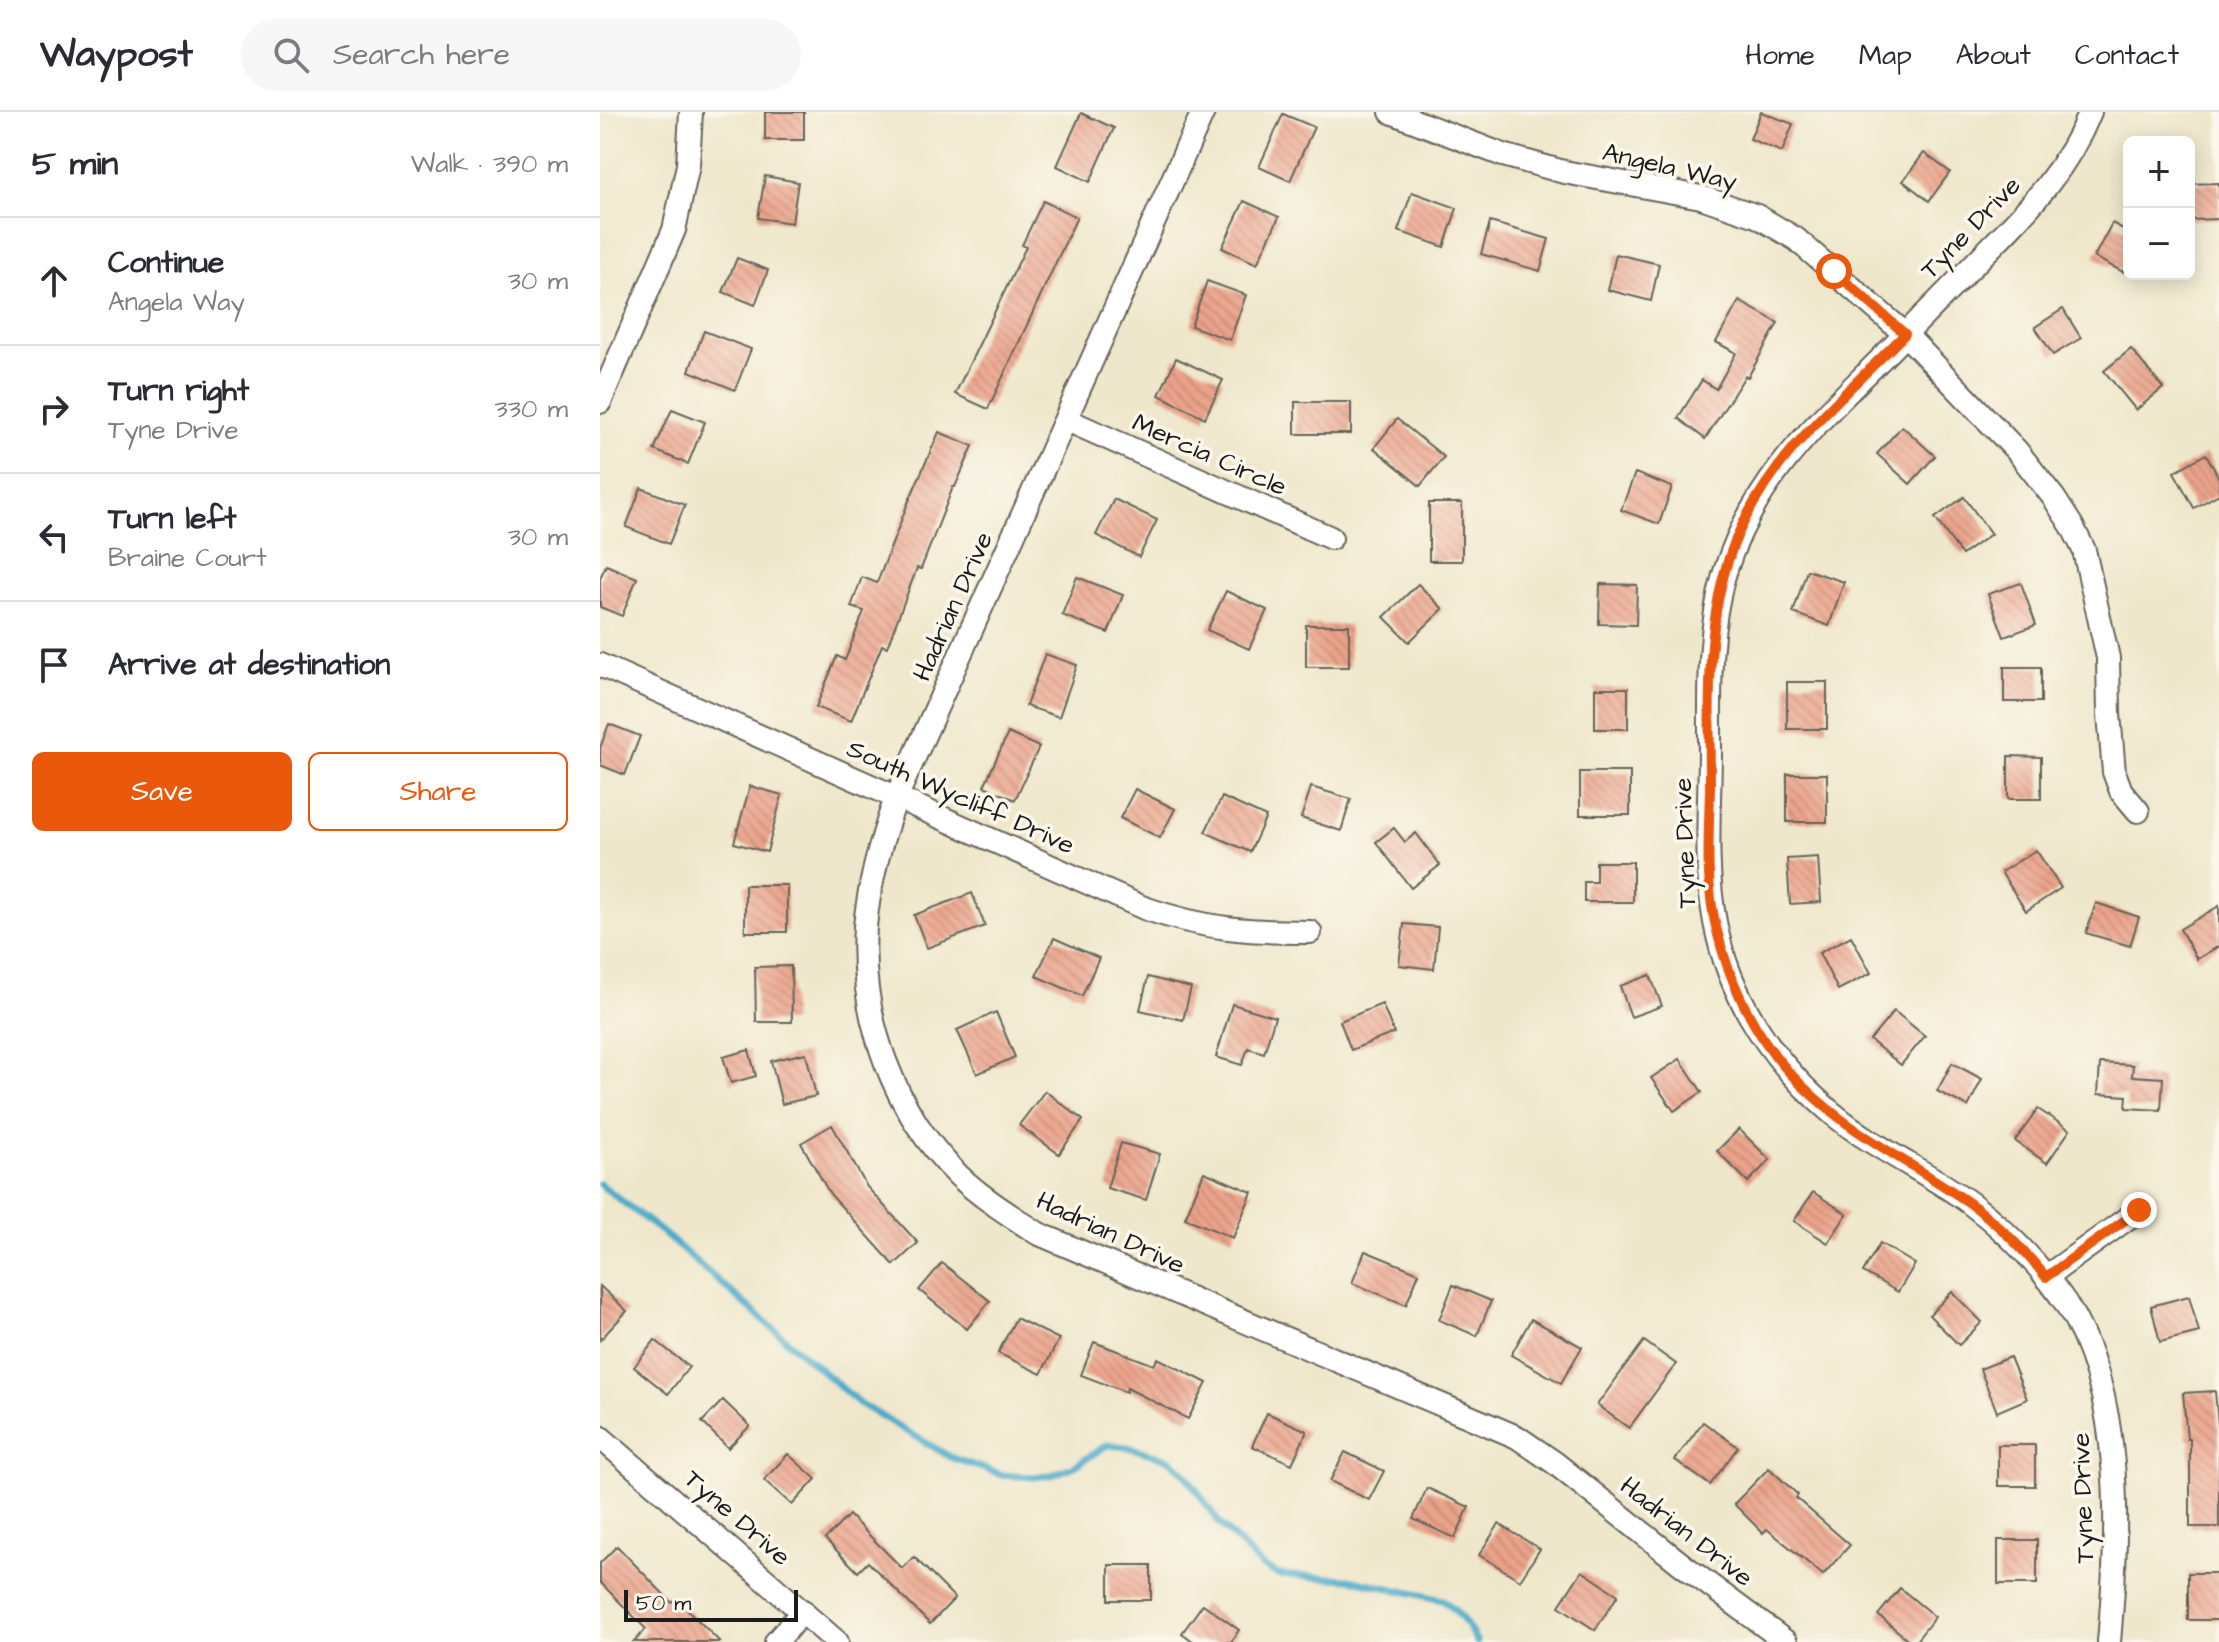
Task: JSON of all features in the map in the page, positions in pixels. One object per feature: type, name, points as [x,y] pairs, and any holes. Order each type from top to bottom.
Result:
[{"type":"street","points":[[600,402],[674,230],[688,165],[691,112]]},
{"type":"street","name":"Hadrian Drive","points":[[1203,112],[896,798],[885,829],[870,891],[865,949],[871,1004],[882,1053],[897,1092],[923,1134],[958,1175],[981,1195],[1037,1233],[1517,1437],[1786,1642]]},
{"type":"street","name":"Angela Way","points":[[1391,112],[1503,155],[1564,172],[1701,197],[1757,216],[1796,239],[1905,334],[2017,451],[2054,498],[2084,550],[2108,658],[2114,772],[2121,791],[2138,811]]},
{"type":"street","name":"Tyne Drive","points":[[2090,112],[2071,152],[2035,202],[1804,436],[1757,498],[1738,533],[1723,578],[1712,643],[1709,830],[1715,923],[1740,997],[1769,1047],[1787,1070],[1857,1133],[1967,1201],[1997,1224],[2046,1277],[2081,1333],[2100,1382],[2113,1453],[2109,1642]]},
{"type":"street","name":"Mercia Circle","points":[[1067,420],[1331,538]]},
{"type":"street","name":"South Wycliff Drive","points":[[600,665],[1144,908],[1176,919],[1232,931],[1310,932]]},
{"type":"street","points":[[2046,1277],[2139,1210]]},
{"type":"street","name":"Tyne Drive","points":[[600,1437],[837,1642]]},
{"type":"street","points":[[776,1642],[803,1611]]},
{"type":"building","points":[[765,112],[804,112],[804,140],[765,140]]},
{"type":"building","points":[[1761,112],[1793,124],[1782,152],[1750,139]]},
{"type":"building","points":[[1081,113],[1114,128],[1090,182],[1057,166]]},
{"type":"building","points":[[1283,114],[1314,127],[1290,181],[1259,167]]},
{"type":"building","points":[[1924,153],[1950,172],[1929,201],[1903,181]]},
{"type":"building","points":[[765,176],[798,182],[792,223],[758,218]]},
{"type":"building","points":[[2219,183],[2219,219],[2195,220],[2195,184]]},
{"type":"building","points":[[1412,192],[1457,208],[1444,247],[1398,231]]},
{"type":"building","points":[[1043,201],[1077,217],[988,409],[955,394],[1026,247],[1022,245]]},
{"type":"building","points":[[1244,201],[1279,217],[1257,264],[1222,248]]},
{"type":"building","points":[[1490,222],[1549,239],[1540,271],[1481,254]]},
{"type":"building","points":[[2112,223],[2123,229],[2123,272],[2094,257]]},
{"type":"building","points":[[1616,254],[1659,264],[1651,301],[1608,290]]},
{"type":"building","points":[[737,258],[768,270],[755,305],[723,292]]},
{"type":"building","points":[[1207,281],[1246,295],[1230,340],[1191,326]]},
{"type":"building","points":[[1739,301],[1778,323],[1748,377],[1745,376],[1705,439],[1678,418],[1702,380],[1716,389],[1736,353],[1716,342]]},
{"type":"building","points":[[2063,309],[2081,338],[2053,355],[2035,327]]},
{"type":"building","points":[[704,331],[751,349],[735,390],[689,371]]},
{"type":"building","points":[[2131,349],[2163,388],[2136,410],[2104,371]]},
{"type":"building","points":[[1176,358],[1223,380],[1205,418],[1159,395]]},
{"type":"building","points":[[1295,402],[1351,402],[1351,434],[1295,434]]},
{"type":"building","points":[[672,409],[705,422],[688,464],[654,450]]},
{"type":"building","points":[[1397,419],[1444,457],[1420,486],[1374,448]]},
{"type":"building","points":[[1902,426],[1935,456],[1910,484],[1877,454]]},
{"type":"building","points":[[939,432],[973,446],[953,487],[921,569],[917,568],[887,647],[882,645],[851,721],[816,707],[837,656],[845,660],[864,611],[851,607],[862,577],[877,583]]},
{"type":"building","points":[[2206,454],[2219,478],[2219,494],[2194,508],[2174,472]]},
{"type":"building","points":[[1635,473],[1672,487],[1659,524],[1621,510]]},
{"type":"building","points":[[641,488],[685,505],[669,544],[626,527]]},
{"type":"building","points":[[1964,497],[1991,534],[1962,555],[1935,518]]},
{"type":"building","points":[[1114,499],[1157,520],[1139,557],[1096,535]]},
{"type":"building","points":[[1429,503],[1462,503],[1462,561],[1429,561]]},
{"type":"building","points":[[606,565],[637,578],[622,616],[600,607],[600,578]]},
{"type":"building","points":[[1807,570],[1844,582],[1829,626],[1793,613]]},
{"type":"building","points":[[1077,577],[1123,595],[1108,633],[1062,615]]},
{"type":"building","points":[[2021,583],[2036,625],[2004,637],[1988,594]]},
{"type":"building","points":[[1418,584],[1443,609],[1409,642],[1384,617]]},
{"type":"building","points":[[1600,584],[1637,585],[1636,625],[1599,624]]},
{"type":"building","points":[[1226,591],[1267,610],[1249,649],[1207,630]]},
{"type":"building","points":[[1306,625],[1349,625],[1349,667],[1306,667]]},
{"type":"building","points":[[1045,654],[1077,665],[1059,717],[1026,706]]},
{"type":"building","points":[[2004,667],[2041,667],[2041,702],[2004,702]]},
{"type":"building","points":[[1787,682],[1827,682],[1827,729],[1787,729]]},
{"type":"building","points":[[1595,688],[1628,688],[1628,729],[1595,729]]},
{"type":"building","points":[[609,724],[640,736],[625,775],[600,765],[600,748]]},
{"type":"building","points":[[1008,733],[1039,747],[1015,800],[984,786]]},
{"type":"building","points":[[2008,756],[2041,757],[2041,799],[2008,799]]},
{"type":"building","points":[[1580,772],[1630,772],[1630,815],[1580,815]]},
{"type":"building","points":[[1787,774],[1827,774],[1827,822],[1787,822]]},
{"type":"building","points":[[750,786],[782,795],[767,852],[734,843]]},
{"type":"building","points":[[1311,787],[1351,799],[1341,831],[1301,818]]},
{"type":"building","points":[[1135,789],[1175,809],[1160,838],[1120,818]]},
{"type":"building","points":[[1222,797],[1266,817],[1250,852],[1205,832]]},
{"type":"building","points":[[1394,828],[1405,842],[1416,833],[1440,865],[1411,888],[1376,842]]},
{"type":"building","points":[[2036,850],[2061,888],[2026,911],[2001,872]]},
{"type":"building","points":[[1818,857],[1821,902],[1790,904],[1787,859]]},
{"type":"building","points":[[1596,862],[1633,862],[1633,902],[1584,902],[1584,882],[1596,882]]},
{"type":"building","points":[[745,885],[787,885],[787,932],[745,932]]},
{"type":"building","points":[[972,893],[985,926],[927,948],[914,915]]},
{"type":"building","points":[[2096,903],[2139,917],[2130,946],[2086,933]]},
{"type":"building","points":[[2219,906],[2219,946],[2197,959],[2180,929]]},
{"type":"building","points":[[1404,924],[1438,927],[1434,969],[1399,965]]},
{"type":"building","points":[[1851,936],[1871,973],[1838,990],[1819,953]]},
{"type":"building","points":[[1054,938],[1099,958],[1082,996],[1036,976]]},
{"type":"building","points":[[791,966],[792,1022],[756,1022],[755,967]]},
{"type":"building","points":[[1650,975],[1662,1006],[1631,1017],[1620,986]]},
{"type":"building","points":[[1148,977],[1191,988],[1183,1020],[1140,1010]]},
{"type":"building","points":[[1232,1004],[1275,1017],[1264,1053],[1248,1048],[1242,1065],[1216,1057]]},
{"type":"building","points":[[1382,1004],[1394,1033],[1351,1050],[1340,1021]]},
{"type":"building","points":[[1894,1011],[1925,1036],[1901,1065],[1870,1040]]},
{"type":"building","points":[[996,1012],[1015,1057],[977,1074],[957,1030]]},
{"type":"building","points":[[749,1050],[756,1076],[731,1083],[723,1057]]},
{"type":"building","points":[[806,1053],[816,1096],[782,1104],[771,1061]]},
{"type":"building","points":[[1680,1059],[1702,1092],[1674,1111],[1651,1078]]},
{"type":"building","points":[[1952,1063],[1982,1079],[1968,1107],[1937,1091]]},
{"type":"building","points":[[2100,1063],[2133,1065],[2132,1076],[2163,1078],[2161,1110],[2126,1108],[2127,1096],[2098,1094]]},
{"type":"building","points":[[1045,1091],[1083,1120],[1059,1154],[1019,1125]]},
{"type":"building","points":[[2038,1109],[2070,1130],[2047,1163],[2015,1141]]},
{"type":"building","points":[[832,1125],[867,1187],[918,1243],[894,1265],[830,1194],[801,1143]]},
{"type":"building","points":[[1739,1129],[1770,1160],[1748,1182],[1717,1151]]},
{"type":"building","points":[[1121,1143],[1160,1154],[1146,1200],[1107,1188]]},
{"type":"building","points":[[1204,1172],[1252,1192],[1233,1238],[1185,1218]]},
{"type":"building","points":[[1813,1192],[1847,1214],[1828,1243],[1794,1221]]},
{"type":"building","points":[[1880,1243],[1915,1264],[1898,1292],[1863,1272]]},
{"type":"building","points":[[1365,1251],[1419,1273],[1406,1305],[1352,1283]]},
{"type":"building","points":[[942,1263],[990,1301],[967,1329],[919,1290]]},
{"type":"building","points":[[1453,1285],[1491,1301],[1477,1336],[1439,1320]]},
{"type":"building","points":[[600,1286],[627,1311],[600,1340]]},
{"type":"building","points":[[1952,1292],[1982,1322],[1959,1345],[1929,1315]]},
{"type":"building","points":[[2189,1296],[2199,1332],[2160,1342],[2151,1306]]},
{"type":"building","points":[[1016,1318],[1059,1339],[1041,1374],[998,1353]]},
{"type":"building","points":[[1531,1319],[1582,1347],[1561,1383],[1511,1355]]},
{"type":"building","points":[[655,1340],[689,1367],[668,1394],[634,1367]]},
{"type":"building","points":[[1644,1341],[1676,1364],[1629,1428],[1597,1405]]},
{"type":"building","points":[[1094,1342],[1154,1365],[1158,1358],[1207,1383],[1188,1419],[1127,1388],[1126,1392],[1081,1375]]},
{"type":"building","points":[[2010,1357],[2027,1399],[1997,1412],[1980,1369]]},
{"type":"building","points":[[2215,1391],[2219,1435],[2219,1527],[2190,1527],[2190,1439],[2187,1439],[2183,1393]]},
{"type":"building","points":[[723,1400],[750,1426],[728,1448],[702,1422]]},
{"type":"building","points":[[1267,1413],[1307,1431],[1292,1464],[1252,1446]]},
{"type":"building","points":[[1703,1422],[1738,1447],[1710,1485],[1675,1460]]},
{"type":"building","points":[[1998,1445],[2035,1445],[2035,1486],[1998,1486]]},
{"type":"building","points":[[1345,1452],[1384,1471],[1369,1500],[1330,1481]]},
{"type":"building","points":[[788,1454],[816,1479],[792,1505],[764,1480]]},
{"type":"building","points":[[1769,1468],[1798,1495],[1796,1498],[1850,1545],[1823,1575],[1767,1529],[1763,1533],[1734,1504]]},
{"type":"building","points":[[1427,1488],[1469,1507],[1455,1538],[1413,1519]]},
{"type":"building","points":[[849,1515],[902,1568],[914,1557],[955,1598],[930,1624],[868,1562],[858,1572],[825,1539]]},
{"type":"building","points":[[1499,1524],[1540,1549],[1520,1580],[1479,1555]]},
{"type":"building","points":[[1998,1540],[2037,1540],[2037,1584],[1998,1584]]},
{"type":"building","points":[[617,1546],[672,1603],[677,1599],[720,1642],[634,1642],[646,1629],[600,1582],[600,1563]]},
{"type":"building","points":[[1109,1565],[1151,1565],[1151,1600],[1109,1600]]},
{"type":"building","points":[[1582,1571],[1618,1595],[1595,1630],[1559,1606]]},
{"type":"building","points":[[2188,1573],[2219,1573],[2219,1620],[2188,1620]]},
{"type":"building","points":[[1900,1588],[1935,1617],[1915,1642],[1878,1615]]},
{"type":"building","points":[[1203,1604],[1239,1630],[1231,1642],[1194,1642],[1182,1633]]},
{"type":"waterway","points":[[600,1184],[663,1233],[859,1403],[952,1458],[1003,1475],[1033,1477],[1052,1475],[1075,1466],[1107,1445],[1128,1447],[1171,1460],[1186,1475],[1220,1524],[1262,1566],[1279,1575],[1349,1579],[1443,1600],[1458,1614],[1477,1642]]},
{"type":"route","points":[[1834,271],[1905,334],[1804,436],[1781,464],[1738,533],[1723,578],[1712,643],[1709,830],[1711,894],[1721,947],[1752,1021],[1787,1070],[1857,1133],[1967,1201],[1997,1224],[2046,1277],[2139,1210]]}]
